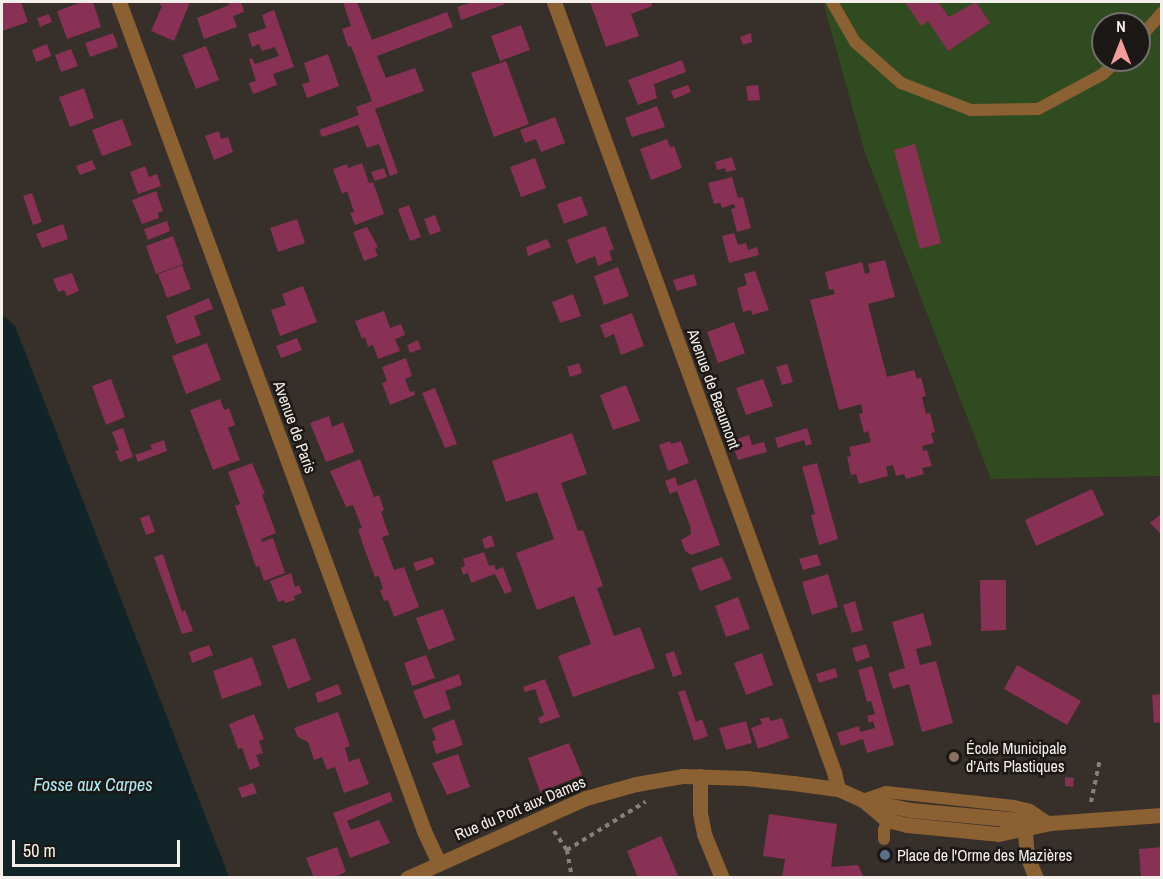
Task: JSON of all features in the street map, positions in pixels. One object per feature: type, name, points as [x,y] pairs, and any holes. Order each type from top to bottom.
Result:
[{"type":"street","name":"Avenue de Paris","points":[[119,2],[420,820],[439,863]]},
{"type":"street","name":"Avenue de Beaumont","points":[[554,2],[830,761],[838,789]]},
{"type":"street","name":"Rue du Port aux Dames","points":[[407,878],[586,798],[636,784],[700,776],[838,789],[890,813],[1023,824],[1161,815]]},
{"type":"street","points":[[700,776],[700,813],[704,834],[722,878]]},
{"type":"street","points":[[1023,824],[1027,856],[1036,878]]},
{"type":"lane","points":[[832,2],[855,42],[901,83],[970,110],[1038,109],[1105,72]]},
{"type":"lane","points":[[1151,25],[1161,13]]},
{"type":"lane","points":[[863,800],[886,792],[1014,806],[1030,810],[1050,823]]},
{"type":"lane","points":[[884,839],[890,813]]},
{"type":"path","points":[[1088,820],[1100,759]]},
{"type":"path","points":[[567,850],[647,801]]},
{"type":"path","points":[[541,817],[567,850],[572,878]]},
{"type":"green space","points":[[823,2],[1161,2],[1161,476],[991,479],[865,153]]},
{"type":"water","name":"Fosse aux Carpes","points":[[2,314],[15,326],[229,877],[2,877]]},
{"type":"building","points":[[2,2],[21,2],[28,22],[2,31]]},
{"type":"building","points":[[82,2],[93,2],[101,27],[67,39],[57,11]]},
{"type":"building","points":[[161,2],[190,2],[174,41],[151,31],[162,6],[159,5]]},
{"type":"building","points":[[228,2],[241,2],[244,12],[233,16],[237,27],[204,39],[197,18],[229,5]]},
{"type":"building","points":[[343,2],[357,2],[372,40],[447,12],[453,27],[377,56],[386,78],[415,68],[424,91],[375,109],[398,173],[390,176],[379,144],[367,148],[358,125],[322,137],[319,130],[359,115],[356,107],[372,101],[342,29],[351,26]]},
{"type":"building","points":[[473,2],[504,2],[505,4],[461,20],[457,7]]},
{"type":"building","points":[[590,2],[651,2],[652,6],[631,14],[639,36],[606,47]]},
{"type":"building","points":[[905,2],[938,2],[949,17],[976,2],[990,23],[948,51],[928,21],[921,26]]},
{"type":"building","points":[[274,10],[294,67],[273,74],[277,85],[253,94],[249,83],[256,81],[249,59],[252,58],[255,64],[279,56],[275,47],[262,51],[259,44],[252,47],[248,34],[266,28],[262,15]]},
{"type":"building","points":[[49,14],[52,22],[40,27],[37,18]]},
{"type":"building","points":[[521,25],[530,50],[500,61],[491,36]]},
{"type":"building","points":[[113,33],[118,47],[90,57],[85,43]]},
{"type":"building","points":[[751,33],[752,42],[743,45],[740,37]]},
{"type":"building","points":[[47,44],[51,56],[36,62],[32,50]]},
{"type":"building","points":[[206,46],[219,80],[196,89],[182,55]]},
{"type":"building","points":[[71,49],[78,66],[61,72],[55,55]]},
{"type":"building","points":[[328,54],[339,86],[307,98],[302,84],[310,82],[304,63]]},
{"type":"building","points":[[682,60],[686,72],[654,84],[657,98],[638,105],[628,80]]},
{"type":"building","points":[[506,61],[529,124],[494,137],[471,73]]},
{"type":"building","points":[[688,85],[691,92],[674,99],[671,91]]},
{"type":"building","points":[[758,85],[760,100],[748,101],[746,86]]},
{"type":"building","points":[[84,88],[94,118],[70,127],[59,97]]},
{"type":"building","points":[[657,106],[665,127],[632,137],[625,118]]},
{"type":"building","points":[[555,117],[565,143],[541,152],[536,139],[525,143],[520,130]]},
{"type":"building","points":[[122,119],[132,145],[102,156],[92,130]]},
{"type":"building","points":[[219,131],[221,139],[228,137],[233,152],[214,160],[205,136]]},
{"type":"building","points":[[667,139],[670,147],[674,146],[682,168],[651,180],[640,149]]},
{"type":"building","points":[[915,144],[941,243],[920,249],[894,150]]},
{"type":"building","points":[[732,157],[736,170],[726,172],[725,168],[717,170],[715,162]]},
{"type":"building","points":[[535,158],[546,188],[521,197],[510,167]]},
{"type":"building","points":[[92,160],[96,169],[80,175],[76,166]]},
{"type":"building","points":[[362,163],[369,183],[373,182],[384,214],[355,225],[350,213],[354,212],[347,191],[342,194],[333,169],[347,164],[348,168]]},
{"type":"building","points":[[145,166],[149,177],[157,174],[161,186],[138,194],[130,172]]},
{"type":"building","points":[[384,168],[387,177],[375,181],[371,172]]},
{"type":"building","points":[[732,177],[738,198],[743,197],[751,228],[737,232],[731,209],[735,208],[734,204],[722,208],[720,203],[714,204],[708,183]]},
{"type":"building","points":[[156,191],[163,211],[158,213],[159,218],[142,224],[132,200]]},
{"type":"building","points":[[32,193],[42,222],[33,225],[23,196]]},
{"type":"building","points":[[581,196],[588,215],[564,224],[557,204]]},
{"type":"building","points":[[409,205],[421,237],[410,241],[398,209]]},
{"type":"building","points":[[435,215],[441,231],[430,235],[424,219]]},
{"type":"building","points":[[297,219],[305,243],[278,252],[270,228]]},
{"type":"building","points":[[167,221],[170,231],[148,240],[144,229]]},
{"type":"building","points":[[63,224],[68,239],[42,248],[36,234]]},
{"type":"building","points":[[605,226],[614,249],[609,251],[612,260],[598,266],[595,256],[576,264],[567,240]]},
{"type":"building","points":[[367,227],[378,247],[375,249],[378,256],[364,261],[353,232]]},
{"type":"building","points":[[734,233],[738,245],[746,243],[748,250],[757,247],[759,255],[729,263],[722,236]]},
{"type":"building","points":[[173,236],[183,264],[156,274],[146,246]]},
{"type":"building","points":[[547,239],[551,247],[528,256],[526,247]]},
{"type":"building","points":[[885,260],[895,297],[868,304],[887,377],[914,370],[917,379],[921,377],[926,396],[922,397],[926,414],[930,413],[935,432],[931,433],[934,443],[922,446],[923,451],[927,450],[932,466],[922,468],[924,474],[906,479],[904,474],[896,476],[893,465],[886,467],[888,476],[859,484],[856,474],[851,475],[847,457],[851,456],[849,447],[871,442],[868,431],[864,433],[859,414],[863,413],[861,404],[839,410],[810,300],[835,294],[833,289],[829,290],[825,272],[862,262],[865,274],[870,272],[868,264]]},
{"type":"building","points":[[182,265],[191,289],[167,298],[158,274]]},
{"type":"building","points":[[618,267],[629,296],[604,305],[594,276]]},
{"type":"building","points":[[755,271],[769,310],[752,315],[751,310],[743,312],[737,288],[747,285],[744,274]]},
{"type":"building","points":[[72,273],[79,291],[67,296],[64,290],[58,292],[53,279]]},
{"type":"building","points":[[694,274],[697,285],[677,291],[673,280]]},
{"type":"building","points":[[303,286],[317,322],[280,336],[271,310],[286,305],[282,294]]},
{"type":"building","points":[[573,294],[581,316],[560,323],[552,302]]},
{"type":"building","points":[[209,298],[213,309],[194,316],[201,335],[176,344],[166,316]]},
{"type":"building","points":[[384,311],[390,328],[401,324],[405,335],[395,339],[400,351],[378,359],[373,345],[368,347],[365,337],[362,339],[355,321]]},
{"type":"building","points":[[632,313],[644,346],[621,355],[614,334],[605,338],[600,325]]},
{"type":"building","points":[[734,322],[745,353],[718,363],[707,332]]},
{"type":"building","points":[[297,338],[302,350],[281,358],[276,346]]},
{"type":"building","points":[[418,340],[421,349],[410,353],[407,345]]},
{"type":"building","points":[[207,343],[221,380],[186,394],[172,356]]},
{"type":"building","points":[[406,358],[412,376],[405,379],[410,392],[414,391],[415,395],[390,405],[382,383],[387,381],[382,367]]},
{"type":"building","points":[[579,363],[582,373],[570,377],[567,367]]},
{"type":"building","points":[[787,364],[793,382],[782,385],[776,367]]},
{"type":"building","points":[[111,379],[125,417],[106,425],[92,386]]},
{"type":"building","points":[[763,379],[773,406],[746,415],[736,388]]},
{"type":"building","points":[[626,385],[640,421],[613,430],[600,395]]},
{"type":"building","points":[[435,388],[457,444],[445,448],[422,393]]},
{"type":"building","points":[[220,399],[224,410],[229,408],[235,425],[228,428],[240,460],[213,470],[190,410]]},
{"type":"building","points":[[329,416],[332,427],[343,422],[354,452],[326,462],[310,423]]},
{"type":"building","points":[[123,428],[133,457],[120,462],[115,451],[119,450],[112,432]]},
{"type":"building","points":[[807,428],[812,444],[806,446],[804,440],[778,448],[775,438]]},
{"type":"building","points":[[572,433],[587,474],[561,483],[578,531],[583,530],[603,586],[597,588],[614,636],[640,627],[655,668],[573,697],[558,656],[591,644],[574,596],[537,610],[516,553],[554,539],[537,492],[506,502],[492,461]]},
{"type":"building","points":[[749,435],[752,445],[764,442],[767,452],[738,460],[731,441]]},
{"type":"building","points":[[164,440],[167,451],[138,462],[135,455],[152,449],[150,445]]},
{"type":"building","points":[[670,441],[671,444],[681,441],[689,463],[668,471],[659,445]]},
{"type":"building","points":[[360,459],[374,497],[379,495],[384,510],[381,512],[389,535],[382,537],[394,570],[404,567],[419,607],[394,617],[388,600],[384,601],[379,576],[375,577],[363,545],[358,529],[362,528],[353,505],[346,507],[330,471]]},
{"type":"building","points":[[252,463],[265,494],[262,495],[276,533],[261,539],[262,542],[273,538],[285,573],[264,581],[259,566],[256,567],[235,506],[240,504],[228,472]]},
{"type":"building","points":[[817,463],[838,539],[819,545],[811,515],[815,514],[802,467]]},
{"type":"building","points":[[675,477],[678,486],[696,479],[720,545],[691,555],[685,551],[681,540],[691,534],[690,526],[677,491],[670,494],[665,481]]},
{"type":"building","points":[[1092,489],[1104,515],[1036,546],[1025,520]]},
{"type":"building","points":[[1162,513],[1162,535],[1150,523]]},
{"type":"building","points":[[149,515],[155,532],[146,535],[140,518]]},
{"type":"building","points":[[491,535],[495,546],[485,549],[482,539]]},
{"type":"building","points":[[484,552],[489,566],[494,565],[496,570],[503,567],[512,591],[505,594],[495,574],[471,583],[468,573],[463,575],[461,568],[465,566],[463,559]]},
{"type":"building","points":[[163,554],[182,612],[185,610],[193,631],[182,634],[154,557]]},
{"type":"building","points":[[817,554],[821,565],[803,570],[799,559]]},
{"type":"building","points":[[432,557],[435,564],[416,571],[413,563]]},
{"type":"building","points":[[722,557],[732,579],[700,591],[691,568]]},
{"type":"building","points":[[291,573],[295,587],[299,585],[302,593],[294,596],[295,600],[285,603],[284,600],[278,602],[270,581]]},
{"type":"building","points":[[828,574],[838,607],[812,615],[802,582]]},
{"type":"building","points":[[980,580],[1006,580],[1006,630],[981,631]]},
{"type":"building","points":[[738,597],[750,629],[726,637],[715,606]]},
{"type":"building","points":[[855,601],[863,630],[852,633],[843,605]]},
{"type":"building","points":[[443,609],[455,640],[428,650],[416,618]]},
{"type":"building","points":[[923,613],[932,645],[916,649],[920,665],[936,661],[953,723],[922,732],[909,684],[893,689],[888,673],[905,668],[892,622]]},
{"type":"building","points":[[295,638],[311,680],[288,689],[272,646]]},
{"type":"building","points":[[866,644],[870,657],[856,662],[852,648]]},
{"type":"building","points":[[209,645],[213,655],[192,663],[189,652]]},
{"type":"building","points":[[674,651],[682,674],[673,677],[665,654]]},
{"type":"building","points":[[762,653],[773,685],[746,695],[734,663]]},
{"type":"building","points":[[426,655],[435,678],[412,686],[404,663]]},
{"type":"building","points":[[252,657],[262,685],[222,699],[213,671]]},
{"type":"building","points":[[1017,665],[1081,701],[1067,725],[1004,689]]},
{"type":"building","points":[[872,666],[894,745],[867,753],[863,739],[841,746],[837,733],[859,726],[860,732],[875,728],[873,721],[869,723],[867,716],[875,714],[871,701],[867,702],[858,670]]},
{"type":"building","points":[[835,668],[838,677],[819,683],[816,674]]},
{"type":"building","points":[[459,674],[462,685],[445,691],[451,709],[424,719],[413,691]]},
{"type":"building","points":[[545,679],[560,717],[540,724],[538,718],[544,715],[535,689],[525,692],[523,687]]},
{"type":"building","points":[[338,684],[342,694],[318,703],[315,693]]},
{"type":"building","points":[[685,690],[696,722],[702,719],[708,736],[694,741],[678,692]]},
{"type":"building","points":[[1162,694],[1162,722],[1154,723],[1152,695]]},
{"type":"building","points":[[338,712],[350,746],[345,748],[349,762],[359,758],[369,784],[344,793],[335,767],[327,770],[322,757],[314,760],[308,742],[298,737],[294,728]]},
{"type":"building","points":[[254,714],[264,739],[259,741],[263,753],[256,755],[260,766],[250,770],[242,748],[238,749],[229,724]]},
{"type":"building","points":[[769,717],[770,721],[782,718],[789,738],[758,749],[751,728],[762,724],[760,719]]},
{"type":"building","points":[[454,719],[463,745],[436,754],[432,741],[436,740],[432,728]]},
{"type":"building","points":[[746,721],[752,743],[726,750],[719,728]]},
{"type":"building","points":[[569,743],[582,775],[540,792],[528,758]]},
{"type":"building","points":[[458,754],[470,787],[447,795],[432,763]]},
{"type":"building","points":[[1065,777],[1074,778],[1073,787],[1065,786]]},
{"type":"building","points":[[253,783],[257,793],[242,798],[238,788]]},
{"type":"building","points":[[390,792],[393,801],[347,821],[351,830],[379,820],[390,843],[350,858],[333,813]]},
{"type":"building","points":[[769,814],[837,824],[831,867],[858,865],[864,878],[782,878],[785,859],[763,856]]},
{"type":"building","points":[[661,836],[679,878],[638,878],[627,851]]},
{"type":"building","points":[[337,847],[346,872],[332,878],[314,878],[306,858]]},
{"type":"building","points":[[1162,847],[1162,878],[1141,878],[1139,849]]},
{"type":"place","name":"École Municipale d’Arts Plastiques","points":[[954,757]]},
{"type":"place","name":"Place de l'Orme des Mazières","points":[[885,855]]}]
